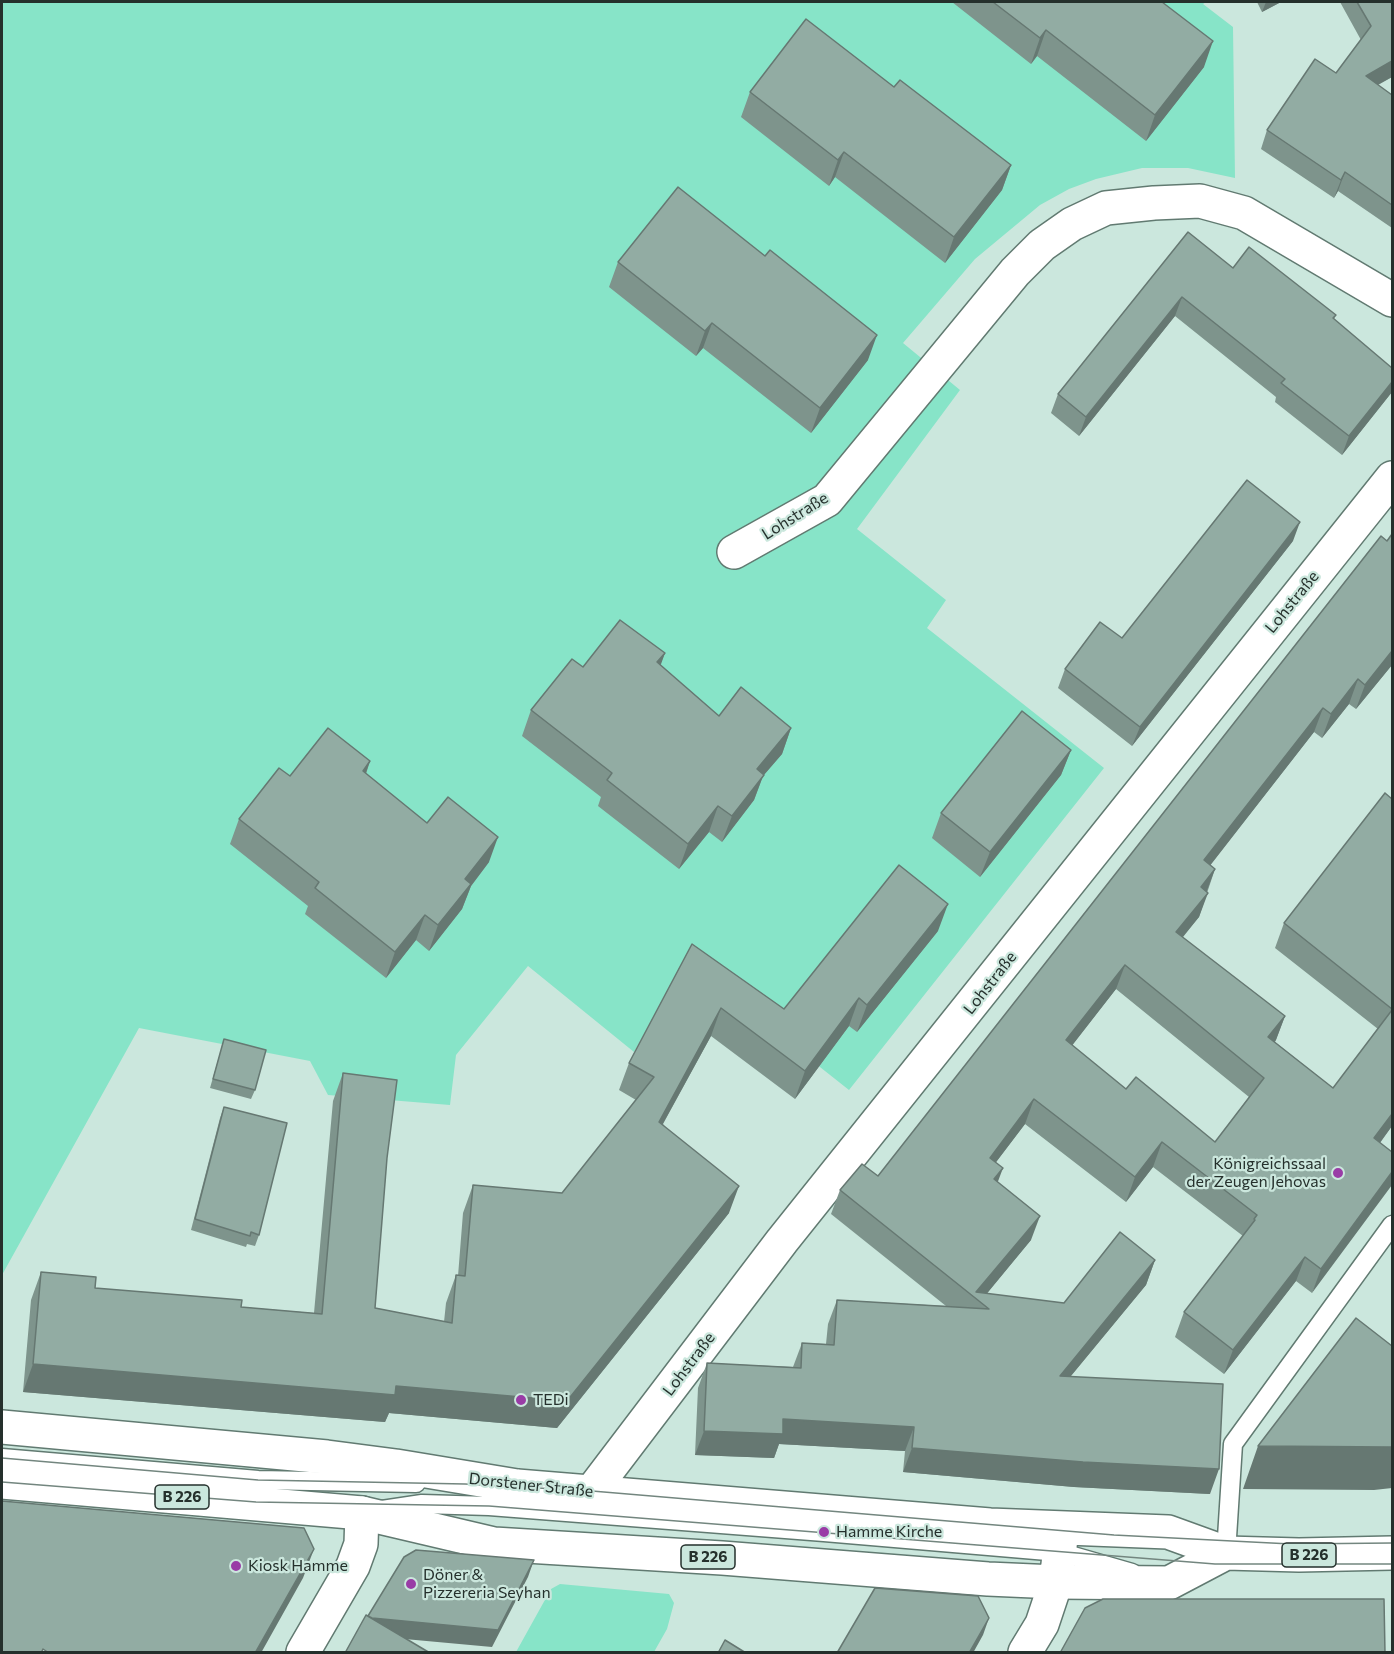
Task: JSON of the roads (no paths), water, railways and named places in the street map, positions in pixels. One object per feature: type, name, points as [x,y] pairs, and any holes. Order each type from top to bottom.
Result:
[{"type":"main road","name":"Lohstraße","points":[[734,552],[827,500],[1015,272],[1049,240],[1072,224],[1106,208],[1200,201],[1244,213],[1392,300]]},
{"type":"main road","name":"Lohstraße","points":[[592,1491],[782,1241],[1392,478]]},
{"type":"main road","name":"Dorstener Straße","points":[[2,1427],[337,1469],[396,1466],[517,1486],[592,1491],[1059,1554],[1169,1583],[1226,1553]]},
{"type":"main road","points":[[303,1653],[353,1566],[361,1544],[362,1513],[337,1469]]},
{"type":"main road","name":"Dorstener Straße","points":[[2,1482],[362,1513],[494,1544],[722,1558],[988,1579],[1059,1554],[1168,1532],[1226,1553],[1299,1555],[1392,1553]]},
{"type":"main road","points":[[1025,1653],[1042,1624],[1059,1554]]},
{"type":"lane","points":[[1226,1553],[1233,1444],[1392,1225]]},
{"type":"lane","points":[[2,1458],[258,1480],[337,1469]]},
{"type":"tram line","points":[[2,1458],[258,1480],[465,1484],[592,1491],[1114,1535],[1291,1544],[1392,1543]]},
{"type":"tram line","points":[[2,1482],[256,1502],[489,1506],[1215,1564],[1392,1564]]},
{"type":"place","name":"Königreichssaal der Zeugen Jehovas","points":[[1338,1173]]},
{"type":"place","name":"TEDi","points":[[521,1400]]},
{"type":"place","name":"Hamme Kirche","points":[[824,1532]]},
{"type":"place","name":"Kiosk Hamme","points":[[236,1566]]},
{"type":"place","name":"Döner & Pizzereria Seyhan","points":[[411,1584]]}]
